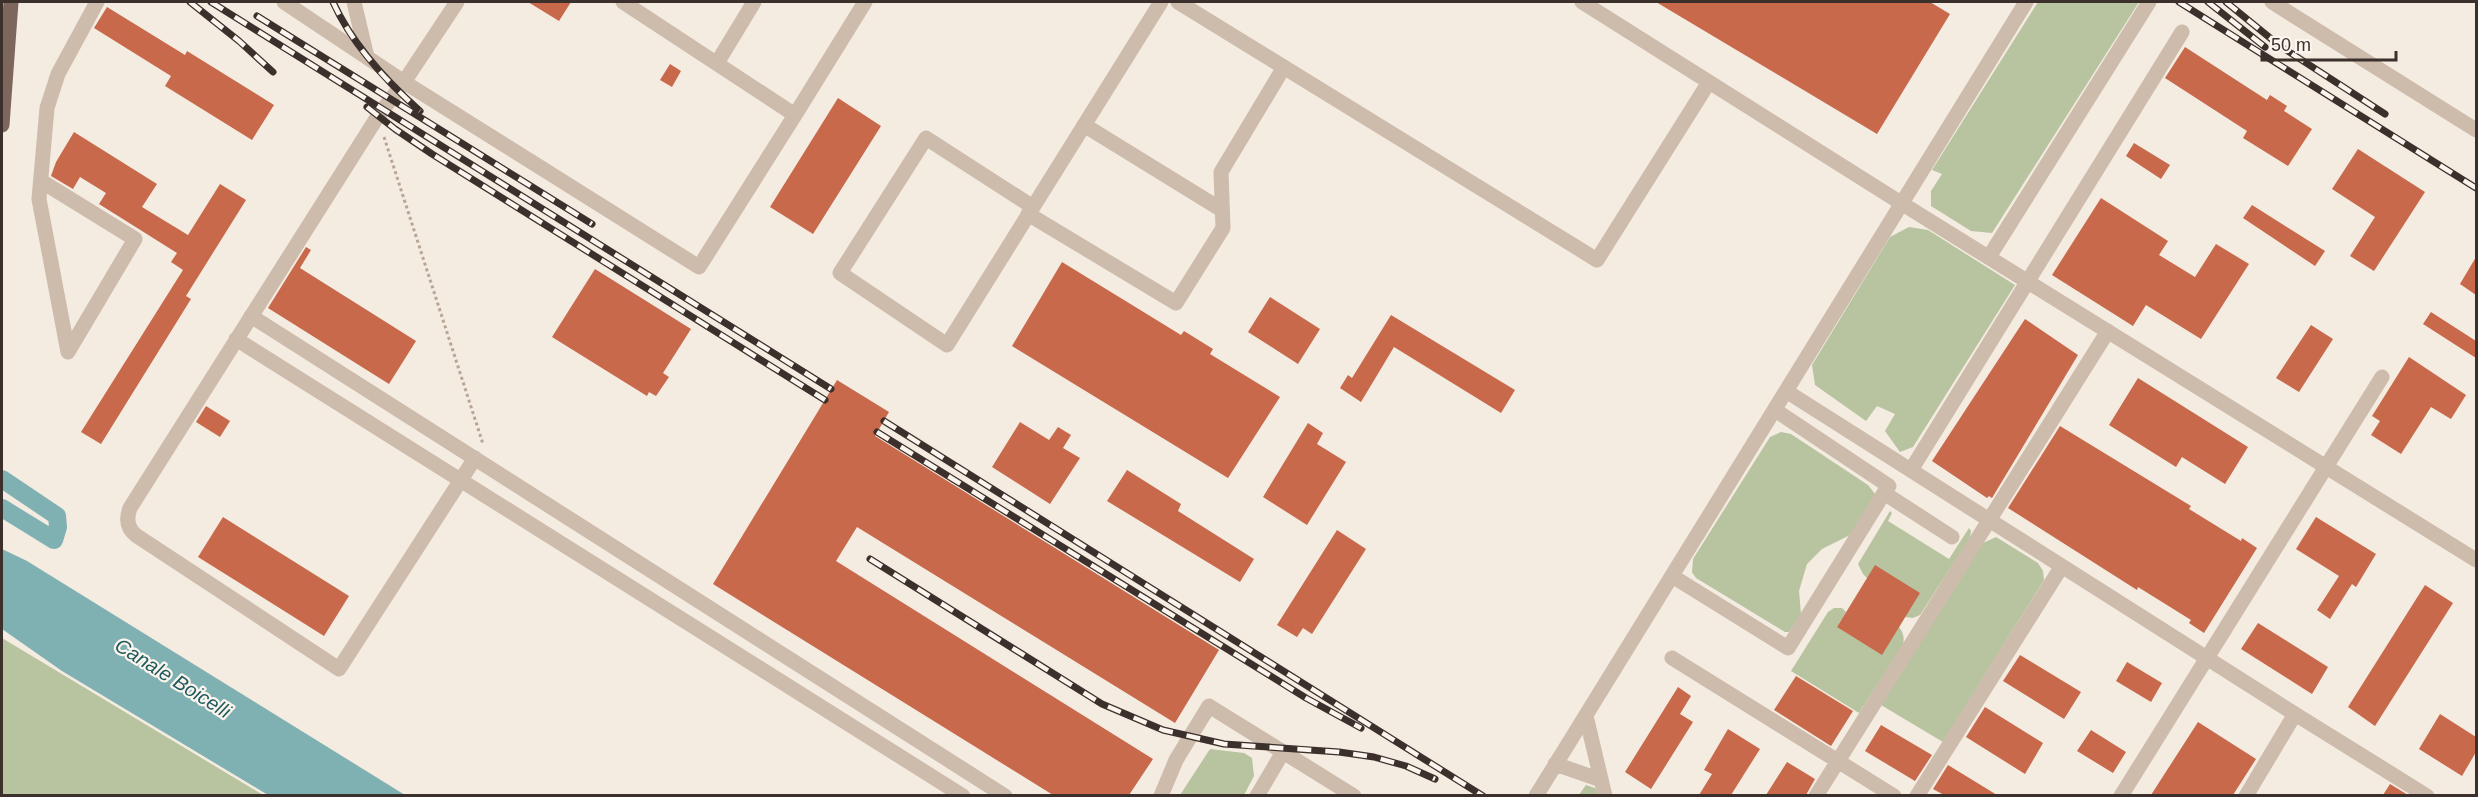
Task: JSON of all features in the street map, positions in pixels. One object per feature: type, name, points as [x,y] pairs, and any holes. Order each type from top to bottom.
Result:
[{"type":"main road","points":[[2,125],[5,19],[11,2]]},
{"type":"lane","points":[[40,180],[135,239],[68,352],[39,199],[40,180],[47,108],[58,74],[97,2]]},
{"type":"lane","points":[[284,2],[404,82],[699,267],[865,2]]},
{"type":"lane","points":[[354,2],[367,57]]},
{"type":"lane","points":[[457,2],[404,82],[378,116],[130,508],[127,515],[129,527],[137,536],[339,669],[475,458]]},
{"type":"lane","points":[[623,2],[795,115]]},
{"type":"lane","points":[[717,63],[754,2]]},
{"type":"lane","points":[[1161,2],[1084,125],[1031,210],[947,345],[840,273],[926,138],[1031,210],[1176,303],[1223,228],[1221,172],[1284,67]]},
{"type":"lane","points":[[1178,2],[1597,260],[1709,82]]},
{"type":"lane","points":[[1582,2],[2476,560]]},
{"type":"lane","points":[[1536,795],[2026,2]]},
{"type":"lane","points":[[1989,257],[2149,2]]},
{"type":"lane","points":[[2272,2],[2476,130]]},
{"type":"lane","points":[[1911,470],[2182,32]]},
{"type":"lane","points":[[1084,125],[1222,210]]},
{"type":"lane","points":[[251,316],[1005,795]]},
{"type":"lane","points":[[1816,795],[2108,331]]},
{"type":"lane","points":[[236,339],[963,795]]},
{"type":"lane","points":[[2121,795],[2382,376]]},
{"type":"lane","points":[[1786,391],[2295,714],[2427,795]]},
{"type":"lane","points":[[1672,576],[1788,648],[1888,486],[1775,410]]},
{"type":"lane","points":[[1884,493],[1952,537]]},
{"type":"lane","points":[[1917,795],[2062,566]]},
{"type":"lane","points":[[1672,658],[1894,795]]},
{"type":"lane","points":[[1163,793],[1176,760],[1209,706],[1354,795]]},
{"type":"lane","points":[[2246,795],[2295,714]]},
{"type":"lane","points":[[1586,716],[1603,788]]},
{"type":"lane","points":[[1257,795],[1283,752]]},
{"type":"lane","points":[[1555,764],[1603,788]]},
{"type":"path","points":[[389,129],[384,137],[484,445],[475,458]]},
{"type":"green space","points":[[2038,2],[2139,2],[1992,233],[1971,231],[1931,206],[1931,191],[1942,174],[1932,170]]},
{"type":"green space","points":[[1909,227],[1928,230],[2015,285],[1913,447],[1900,452],[1885,431],[1895,414],[1877,406],[1866,421],[1815,385],[1812,365],[1890,237]]},
{"type":"green space","points":[[1781,432],[1791,434],[1868,485],[1875,494],[1854,533],[1822,549],[1807,564],[1799,591],[1801,614],[1789,632],[1785,632],[1696,578],[1692,572],[1693,559],[1770,437]]},
{"type":"green space","points":[[1890,511],[1892,513],[1888,521],[1949,559],[1969,528],[1971,531],[1970,538],[1920,615],[1913,618],[1905,617],[1863,574],[1858,564]]},
{"type":"green space","points":[[1996,537],[2038,563],[2043,571],[2044,580],[1943,742],[1881,705],[1983,543]]},
{"type":"green space","points":[[1834,608],[1842,608],[1846,612],[1837,627],[1899,627],[1903,634],[1902,647],[1859,713],[1791,671],[1828,612]]},
{"type":"green space","points":[[2,638],[263,795],[2,795]]},
{"type":"green space","points":[[1210,749],[1244,753],[1252,758],[1254,776],[1244,795],[1180,795]]},
{"type":"green space","points":[[1586,785],[1595,788],[1599,796],[1578,796]]},
{"type":"water","name":"Canale Boicelli","points":[[2,549],[27,561],[405,795],[268,795],[62,671],[2,629]]},
{"type":"building","points":[[528,2],[571,2],[559,21]]},
{"type":"building","points":[[1656,2],[1930,2],[1950,14],[1877,134]]},
{"type":"building","points":[[107,7],[185,55],[187,51],[274,105],[252,140],[165,86],[171,76],[94,28]]},
{"type":"building","points":[[2185,47],[2267,100],[2270,95],[2287,106],[2284,111],[2312,129],[2288,166],[2243,138],[2247,131],[2165,78]]},
{"type":"building","points":[[670,64],[681,71],[672,87],[660,80]]},
{"type":"building","points":[[838,98],[881,126],[813,234],[770,207]]},
{"type":"building","points":[[74,132],[157,184],[142,207],[188,235],[220,184],[246,200],[186,296],[191,299],[101,444],[81,432],[183,270],[171,262],[177,253],[99,204],[106,193],[80,177],[73,189],[51,176],[56,162]]},
{"type":"building","points":[[2134,143],[2170,165],[2161,179],[2126,156]]},
{"type":"building","points":[[2358,149],[2425,192],[2374,271],[2350,256],[2375,217],[2332,189]]},
{"type":"building","points":[[2101,198],[2168,241],[2159,255],[2195,277],[2216,244],[2249,264],[2201,339],[2146,305],[2133,326],[2052,275]]},
{"type":"building","points":[[2252,205],[2325,251],[2315,266],[2243,218]]},
{"type":"building","points":[[306,247],[311,250],[300,268],[416,341],[389,384],[268,308]]},
{"type":"building","points":[[2476,257],[2476,295],[2460,284]]},
{"type":"building","points":[[1062,262],[1181,335],[1184,331],[1213,349],[1210,354],[1280,397],[1228,478],[1012,346]]},
{"type":"building","points":[[595,269],[691,329],[663,373],[669,377],[656,396],[649,392],[647,396],[552,337]]},
{"type":"building","points":[[1270,297],[1320,329],[1298,364],[1248,332]]},
{"type":"building","points":[[2431,312],[2476,341],[2476,358],[2423,324]]},
{"type":"building","points":[[1391,315],[1515,390],[1501,413],[1394,347],[1361,402],[1340,388],[1348,375],[1352,378]]},
{"type":"building","points":[[2025,319],[2078,355],[1992,498],[1989,496],[1987,498],[1932,461]]},
{"type":"building","points":[[2311,325],[2333,339],[2299,392],[2276,378]]},
{"type":"building","points":[[2409,357],[2466,395],[2451,419],[2431,407],[2401,454],[2371,435],[2380,421],[2372,416]]},
{"type":"building","points":[[2138,378],[2248,447],[2225,484],[2182,457],[2176,467],[2109,425]]},
{"type":"building","points":[[837,380],[889,412],[875,436],[1219,650],[1175,723],[857,527],[836,561],[1153,759],[1129,795],[1053,795],[713,584]]},
{"type":"building","points":[[206,406],[230,421],[220,437],[196,422]]},
{"type":"building","points":[[1020,422],[1049,440],[1058,427],[1071,435],[1063,448],[1080,458],[1050,504],[992,467]]},
{"type":"building","points":[[1308,423],[1323,433],[1317,444],[1346,462],[1307,525],[1263,497]]},
{"type":"building","points":[[2060,426],[2191,506],[2189,509],[2241,541],[2242,538],[2257,548],[2204,633],[2189,623],[2191,620],[2138,587],[2137,590],[2008,508]]},
{"type":"building","points":[[1127,470],[1181,504],[1178,511],[1254,559],[1240,582],[1107,501]]},
{"type":"building","points":[[223,517],[349,596],[324,636],[198,557]]},
{"type":"building","points":[[2316,517],[2376,554],[2356,587],[2352,584],[2330,619],[2317,610],[2339,576],[2296,549]]},
{"type":"building","points":[[1337,530],[1366,549],[1312,634],[1303,628],[1297,637],[1277,625]]},
{"type":"building","points":[[1875,565],[1920,593],[1882,655],[1837,627]]},
{"type":"building","points":[[2425,585],[2453,603],[2375,726],[2348,707]]},
{"type":"building","points":[[2258,623],[2328,667],[2312,694],[2241,649]]},
{"type":"building","points":[[2020,655],[2081,692],[2064,719],[2003,681]]},
{"type":"building","points":[[2127,662],[2162,683],[2151,702],[2116,681]]},
{"type":"building","points":[[1796,676],[1853,711],[1831,746],[1774,710]]},
{"type":"building","points":[[1678,687],[1691,696],[1680,714],[1693,722],[1651,789],[1625,772]]},
{"type":"building","points":[[1985,707],[2043,743],[2025,774],[1966,737]]},
{"type":"building","points":[[2440,714],[2476,737],[2476,752],[2462,776],[2419,749]]},
{"type":"building","points":[[2198,722],[2256,759],[2233,795],[2151,795]]},
{"type":"building","points":[[1881,725],[1932,755],[1915,781],[1865,751]]},
{"type":"building","points":[[1728,729],[1760,749],[1731,795],[1699,795],[1712,774],[1704,770]]},
{"type":"building","points":[[2091,730],[2126,752],[2113,773],[2077,751]]},
{"type":"building","points":[[1787,762],[1815,779],[1806,795],[1766,795]]},
{"type":"building","points":[[1948,765],[1997,795],[1944,795],[1933,789]]},
{"type":"building","points":[[2390,784],[2408,795],[2383,795]]},
{"type":"waterway","points":[[2,479],[57,516],[58,527],[54,540],[2,508]]},
{"type":"railway","points":[[190,2],[273,72]]},
{"type":"railway","points":[[211,2],[831,389]]},
{"type":"railway","points":[[333,2],[370,61],[420,111]]},
{"type":"railway","points":[[2179,2],[2476,188]]},
{"type":"railway","points":[[2208,2],[2265,47]]},
{"type":"railway","points":[[2226,2],[2280,46],[2385,114]]},
{"type":"railway","points":[[257,16],[592,224]]},
{"type":"railway","points":[[367,107],[432,154],[825,400]]},
{"type":"railway","points":[[884,421],[1483,796]]},
{"type":"railway","points":[[877,432],[1306,698],[1361,728]]},
{"type":"railway","points":[[870,559],[1102,704],[1163,730],[1224,744],[1339,752],[1374,757],[1406,766],[1435,779]]}]
